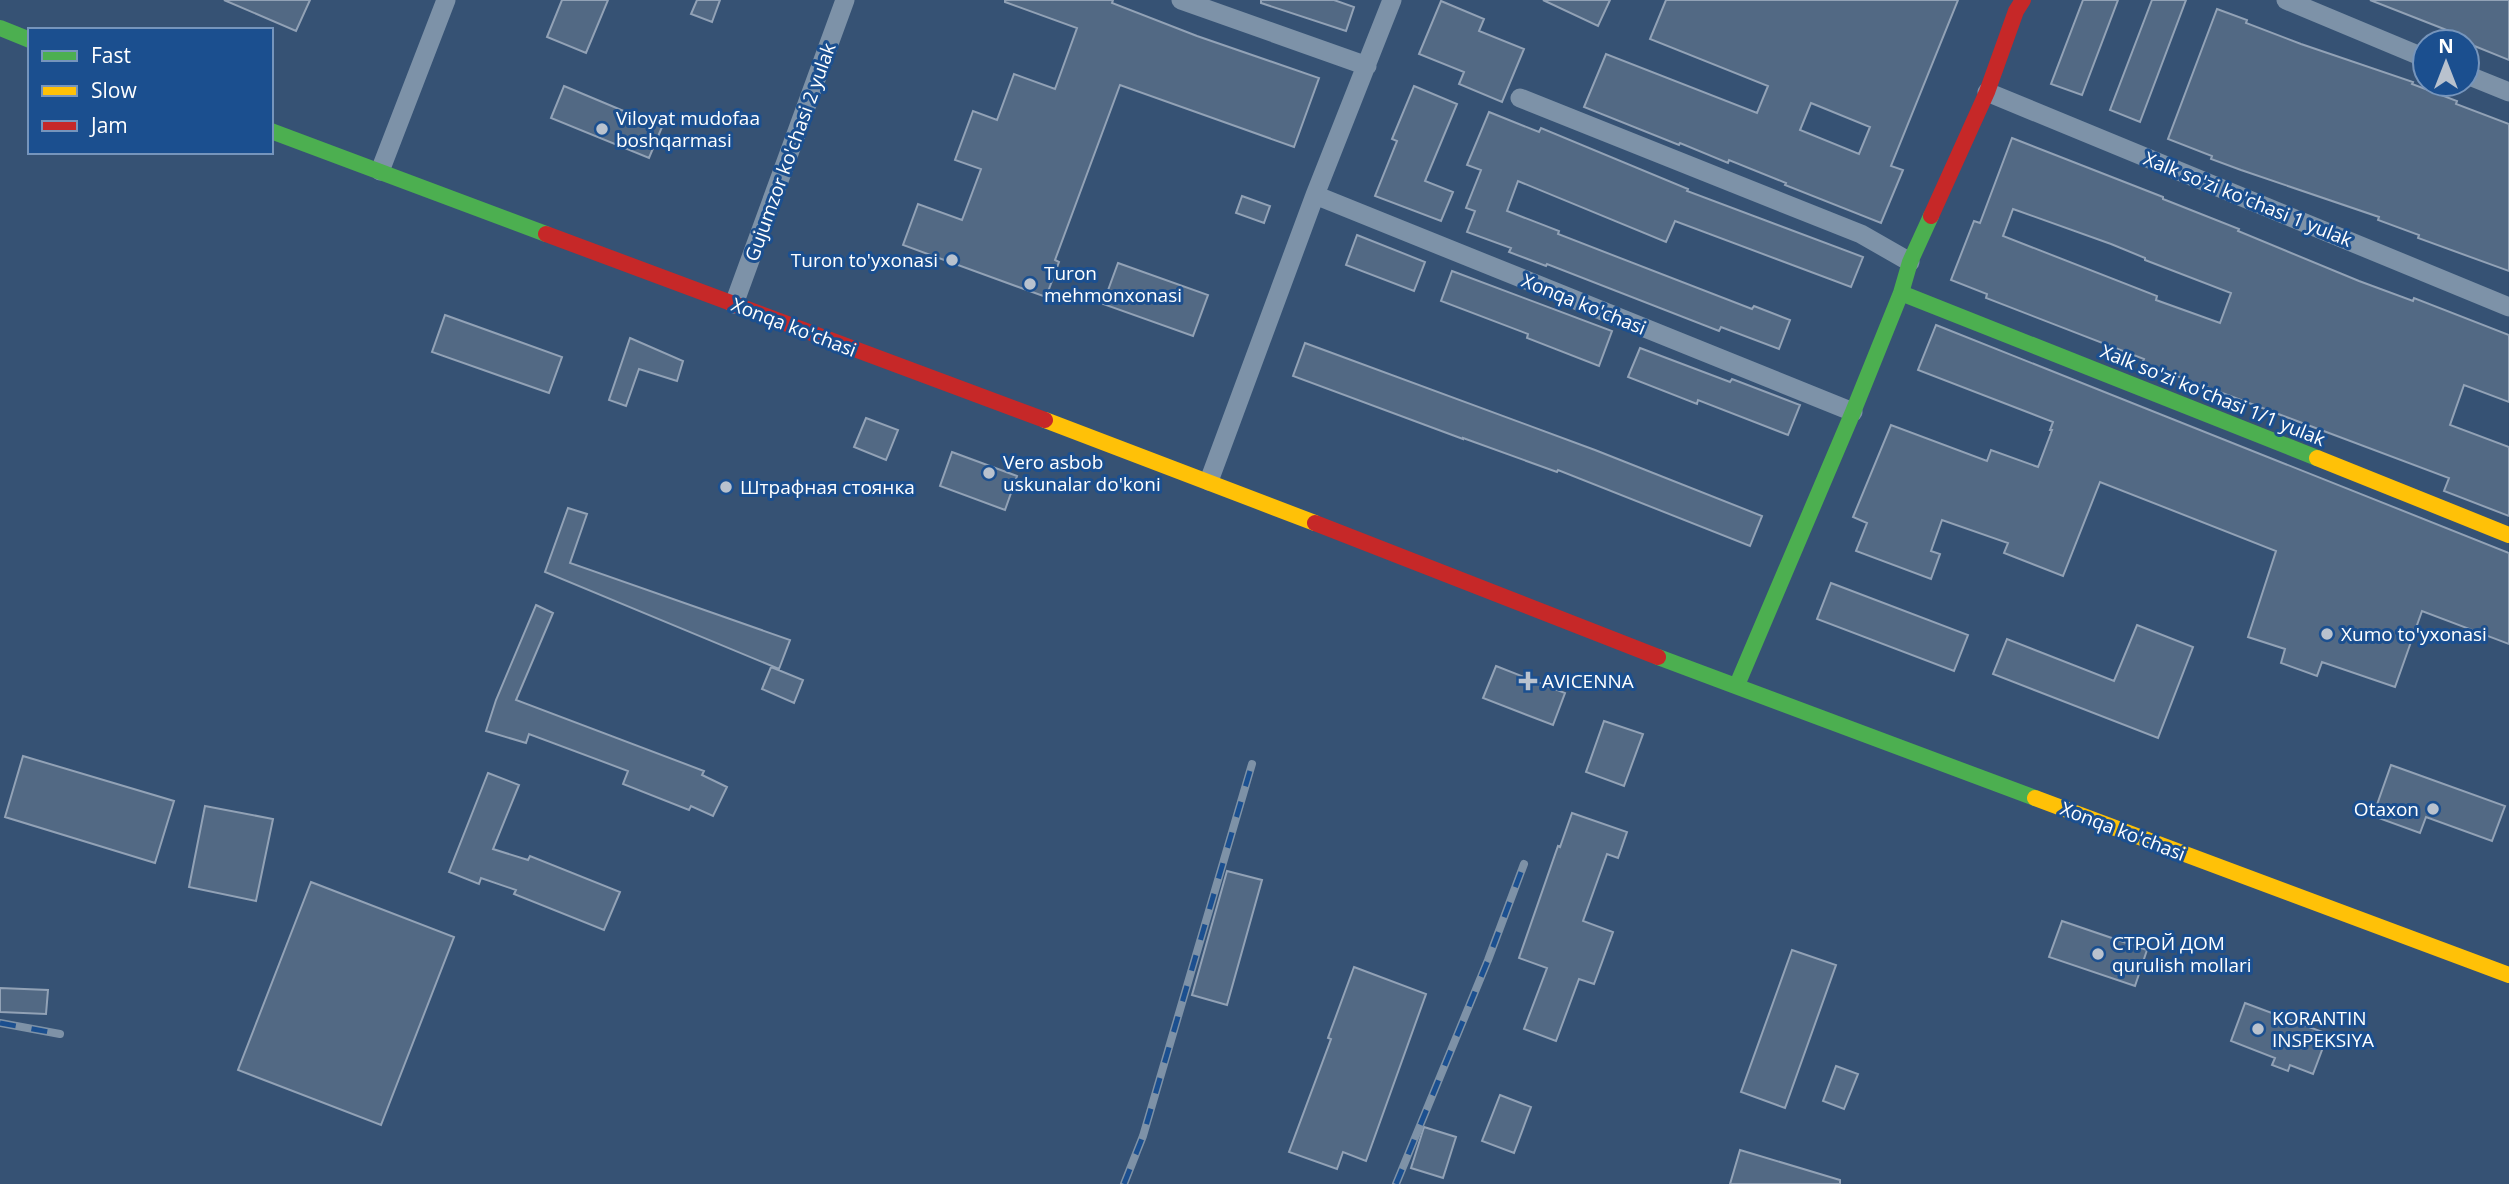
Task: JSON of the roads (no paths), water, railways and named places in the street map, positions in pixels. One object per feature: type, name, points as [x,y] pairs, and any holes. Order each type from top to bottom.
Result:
[{"type":"main road","points":[[1737,685],[1853,412],[1901,293],[1910,262],[1987,92],[2022,0]]},
{"type":"main road","points":[[0,28],[28,39]]},
{"type":"main road","name":"Xonqa ko'chasi","points":[[273,132],[1209,481],[1626,645],[2509,975]]},
{"type":"main road","name":"Xalk so'zi ko'chasi 1/1 yulak","points":[[1901,293],[2509,535]]},
{"type":"street","points":[[380,171],[446,0]]},
{"type":"street","name":"Gujumzor ko'chasi 2 yulak","points":[[734,304],[845,0]]},
{"type":"street","points":[[1181,0],[1367,66]]},
{"type":"street","points":[[1209,481],[1315,195],[1392,0]]},
{"type":"street","points":[[2286,0],[2411,52]]},
{"type":"street","points":[[2481,81],[2509,92]]},
{"type":"street","name":"Xalk so'zi ko'chasi 1 yulak","points":[[1987,92],[2509,307]]},
{"type":"street","points":[[1520,98],[1861,234],[1910,262]]},
{"type":"street","name":"Xonqa ko'chasi","points":[[1315,195],[1853,412]]},
{"type":"railway","points":[[1124,1184],[1143,1136],[1252,764]]},
{"type":"railway","points":[[1396,1184],[1488,960],[1524,864]]},
{"type":"railway","points":[[0,1023],[60,1034]]},
{"type":"place","name":"Viloyat mudofaa boshqarmasi","points":[[602,129]]},
{"type":"place","name":"Turon to'yxonasi","points":[[952,260]]},
{"type":"place","name":"Turon mehmonxonasi","points":[[1030,284]]},
{"type":"place","name":"Vero asbob uskunalar do'koni","points":[[989,473]]},
{"type":"place","name":"Штрафная стоянка","points":[[726,487]]},
{"type":"place","name":"Xumo to'yxonasi","points":[[2327,634]]},
{"type":"place","name":"AVICENNA","points":[[1528,681]]},
{"type":"place","name":"Otaxon","points":[[2433,809]]},
{"type":"place","name":"СТРОЙ ДОМ qurulish mollari","points":[[2098,954]]},
{"type":"place","name":"KORANTIN INSPEKSIYA","points":[[2258,1029]]}]
